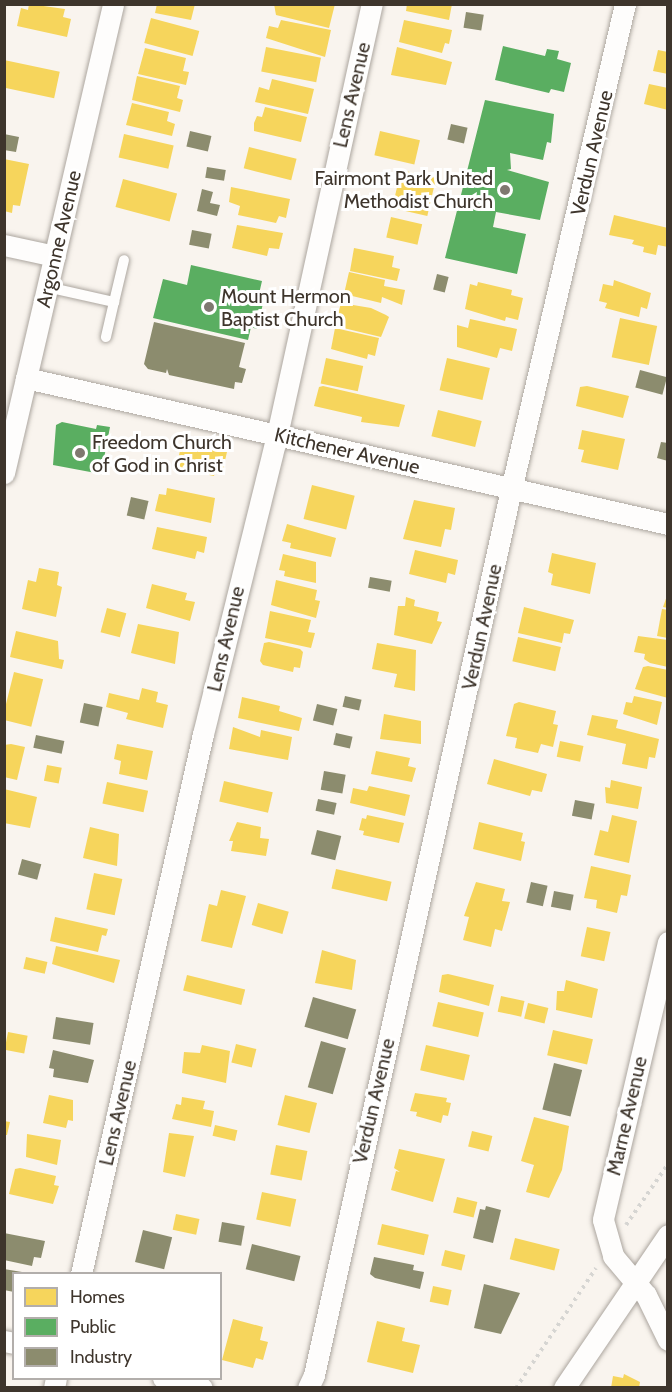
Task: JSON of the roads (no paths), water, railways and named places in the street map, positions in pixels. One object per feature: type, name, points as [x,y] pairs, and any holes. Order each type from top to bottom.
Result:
[{"type":"street","name":"Argonne Avenue","points":[[4,473],[10,422],[26,378],[114,4]]},
{"type":"street","name":"Lens Avenue","points":[[81,1272],[203,734],[277,435],[372,4]]},
{"type":"street","name":"Verdun Avenue","points":[[308,1388],[314,1375],[512,488],[625,4]]},
{"type":"street","points":[[4,245],[55,256]]},
{"type":"street","name":"Kitchener Avenue","points":[[26,378],[668,524]]},
{"type":"street","name":"Marne Avenue","points":[[668,942],[603,1220],[613,1256],[635,1282],[663,1324],[668,1340]]},
{"type":"street","points":[[564,1388],[668,1235]]},
{"type":"street","points":[[171,1380],[202,1388]]},
{"type":"lane","points":[[106,337],[124,260]]},
{"type":"lane","points":[[47,287],[114,302]]},
{"type":"place","name":"Fairmont Park United Methodist Church","points":[[505,190]]},
{"type":"place","name":"Mount Hermon Baptist Church","points":[[209,307]]},
{"type":"place","name":"Freedom Church of God in Christ","points":[[80,453]]}]
